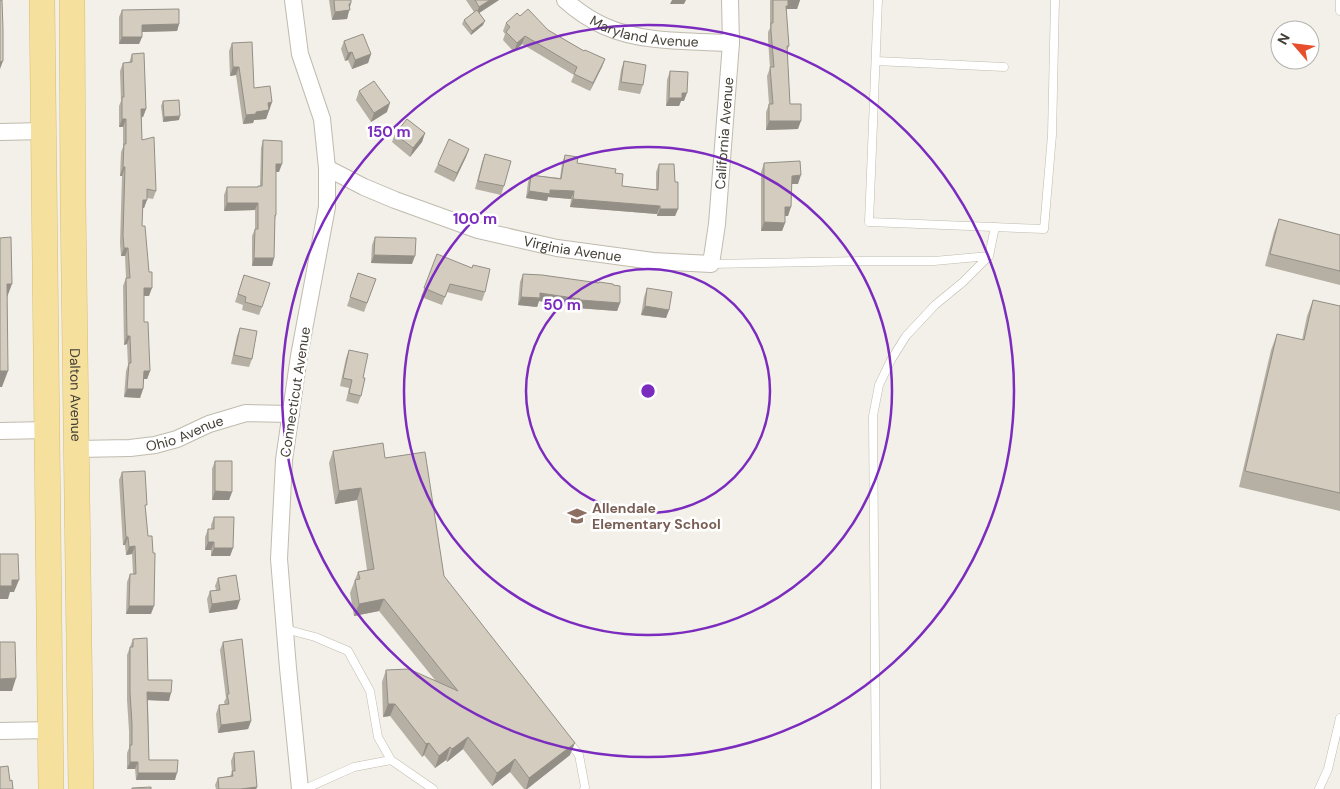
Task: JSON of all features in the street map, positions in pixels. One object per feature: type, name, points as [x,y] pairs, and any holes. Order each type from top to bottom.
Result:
[{"type":"main road","name":"Dalton Avenue","points":[[42,0],[51,789]]},
{"type":"main road","name":"Dalton Avenue","points":[[72,0],[81,789]]},
{"type":"street","name":"Connecticut Avenue","points":[[293,0],[300,54],[322,119],[327,168],[327,206],[299,356],[284,460],[279,559],[300,789]]},
{"type":"street","name":"Maryland Avenue","points":[[565,0],[603,26],[627,33],[664,40],[731,43]]},
{"type":"street","name":"California Avenue","points":[[711,264],[717,224],[731,43],[730,0]]},
{"type":"street","points":[[0,132],[44,131]]},
{"type":"street","name":"Virginia Avenue","points":[[327,168],[364,188],[478,230],[557,248],[653,261],[711,264]]},
{"type":"street","name":"Ohio Avenue","points":[[77,449],[130,448],[155,445],[177,439],[209,424],[246,413],[291,414]]},
{"type":"street","points":[[0,431],[47,430]]},
{"type":"street","points":[[0,731],[51,730]]},
{"type":"lane","points":[[878,0],[869,222],[1044,229],[1052,135],[1055,0]]},
{"type":"lane","points":[[1340,0],[1340,11]]},
{"type":"lane","points":[[876,61],[1004,67]]},
{"type":"lane","points":[[876,789],[872,416],[879,386],[890,360],[906,336],[935,305],[963,282],[989,256],[996,227]]},
{"type":"lane","points":[[711,264],[934,261],[989,256]]},
{"type":"lane","points":[[284,629],[315,637],[348,652],[370,691],[378,737],[391,760],[433,789]]},
{"type":"lane","points":[[1319,789],[1328,769],[1340,718]]},
{"type":"lane","points":[[561,733],[579,756],[584,789]]},
{"type":"lane","points":[[305,789],[354,767],[391,760]]},
{"type":"building","points":[[0,0],[2,0],[3,61],[0,62]]},
{"type":"building","points":[[334,0],[351,0],[349,4],[350,10],[335,12]]},
{"type":"building","points":[[475,0],[490,0],[479,7]]},
{"type":"building","points":[[773,0],[788,0],[788,6],[786,6],[790,104],[801,104],[801,121],[769,121],[769,104],[773,104],[770,67],[774,67],[771,31]]},
{"type":"building","points":[[179,9],[179,24],[142,25],[142,37],[122,37],[122,10]]},
{"type":"building","points":[[528,9],[548,30],[584,51],[605,59],[593,83],[574,74],[577,67],[525,36],[517,43],[506,32],[510,27],[506,23],[517,13],[520,16]]},
{"type":"building","points":[[477,10],[485,21],[472,31],[464,20]]},
{"type":"building","points":[[363,34],[371,54],[355,60],[352,52],[348,53],[344,41]]},
{"type":"building","points":[[252,42],[254,88],[270,86],[272,102],[268,103],[269,110],[246,115],[239,67],[233,67],[232,43]]},
{"type":"building","points":[[144,53],[146,109],[141,109],[142,140],[154,137],[156,191],[147,189],[147,200],[143,200],[142,226],[145,226],[149,272],[152,272],[152,288],[144,288],[144,322],[148,322],[150,371],[144,371],[143,389],[127,389],[129,363],[131,363],[130,336],[127,336],[126,278],[130,278],[128,248],[124,248],[123,235],[125,167],[123,167],[124,144],[126,144],[126,119],[122,119],[122,97],[124,97],[123,63],[132,62],[132,54]]},
{"type":"building","points":[[624,61],[646,65],[643,85],[621,82]]},
{"type":"building","points":[[670,71],[688,72],[687,93],[682,93],[682,98],[669,98]]},
{"type":"building","points":[[374,81],[390,103],[374,113],[359,91]]},
{"type":"building","points":[[179,100],[180,116],[164,117],[163,101]]},
{"type":"building","points":[[407,119],[425,133],[413,148],[395,134]]},
{"type":"building","points":[[449,139],[469,149],[457,173],[438,164]]},
{"type":"building","points":[[263,140],[282,141],[282,164],[276,164],[274,258],[254,258],[255,229],[258,229],[258,203],[227,203],[227,187],[262,186]]},
{"type":"building","points":[[485,154],[511,161],[504,186],[478,181]]},
{"type":"building","points":[[565,155],[578,157],[577,163],[616,169],[615,173],[623,174],[622,186],[658,190],[659,164],[674,164],[675,182],[678,182],[678,209],[660,209],[660,206],[573,199],[574,191],[550,190],[550,194],[529,191],[531,175],[561,179]]},
{"type":"building","points":[[800,161],[801,175],[792,176],[791,207],[785,207],[785,223],[764,222],[764,163]]},
{"type":"building","points":[[1279,219],[1340,235],[1340,271],[1270,254]]},
{"type":"building","points":[[11,237],[12,284],[7,284],[8,371],[0,371],[0,238]]},
{"type":"building","points":[[375,237],[416,238],[415,256],[374,255]]},
{"type":"building","points":[[437,254],[472,268],[473,265],[490,269],[485,292],[450,284],[445,297],[424,288]]},
{"type":"building","points":[[358,273],[376,279],[367,303],[350,297]]},
{"type":"building","points":[[523,274],[620,286],[620,303],[580,300],[540,293],[540,298],[521,297]]},
{"type":"building","points":[[244,275],[270,283],[262,307],[245,302],[246,297],[238,294]]},
{"type":"building","points":[[647,288],[672,292],[669,310],[645,306]]},
{"type":"building","points":[[1313,300],[1340,306],[1340,493],[1245,471],[1277,334],[1304,340]]},
{"type":"building","points":[[240,328],[257,331],[252,359],[234,355]]},
{"type":"building","points":[[349,350],[368,354],[361,396],[349,393],[352,380],[343,378]]},
{"type":"building","points":[[383,443],[385,458],[425,452],[444,576],[575,743],[529,778],[515,759],[497,773],[468,737],[439,756],[429,743],[426,744],[395,704],[388,704],[386,670],[409,669],[458,691],[384,599],[359,604],[355,580],[360,579],[358,572],[374,569],[361,488],[339,491],[333,451]]},
{"type":"building","points":[[215,461],[232,461],[232,492],[215,491]]},
{"type":"building","points":[[145,471],[147,505],[145,505],[148,536],[152,536],[153,553],[155,553],[154,606],[129,606],[130,574],[136,574],[135,546],[129,547],[128,537],[126,537],[122,472]]},
{"type":"building","points":[[214,517],[234,517],[233,548],[214,548],[214,542],[208,542],[208,529],[214,529]]},
{"type":"building","points":[[0,554],[18,554],[19,580],[12,580],[12,586],[0,586]]},
{"type":"building","points":[[236,575],[240,600],[212,604],[210,591],[220,590],[218,578]]},
{"type":"building","points":[[147,638],[148,680],[172,680],[171,693],[147,692],[149,760],[178,760],[177,773],[138,773],[138,762],[130,762],[132,723],[130,647],[133,647],[133,639]]},
{"type":"building","points":[[242,639],[251,721],[221,725],[219,705],[229,704],[223,642]]},
{"type":"building","points":[[0,642],[15,642],[16,678],[0,679]]},
{"type":"building","points":[[254,751],[257,787],[219,789],[218,778],[233,776],[232,771],[235,771],[234,753]]},
{"type":"building","points":[[8,766],[13,789],[0,789],[0,767]]},
{"type":"building","points":[[151,787],[151,789],[132,789],[132,788]]},
{"type":"place","name":"Allendale Elementary School","points":[[577,516]]}]
